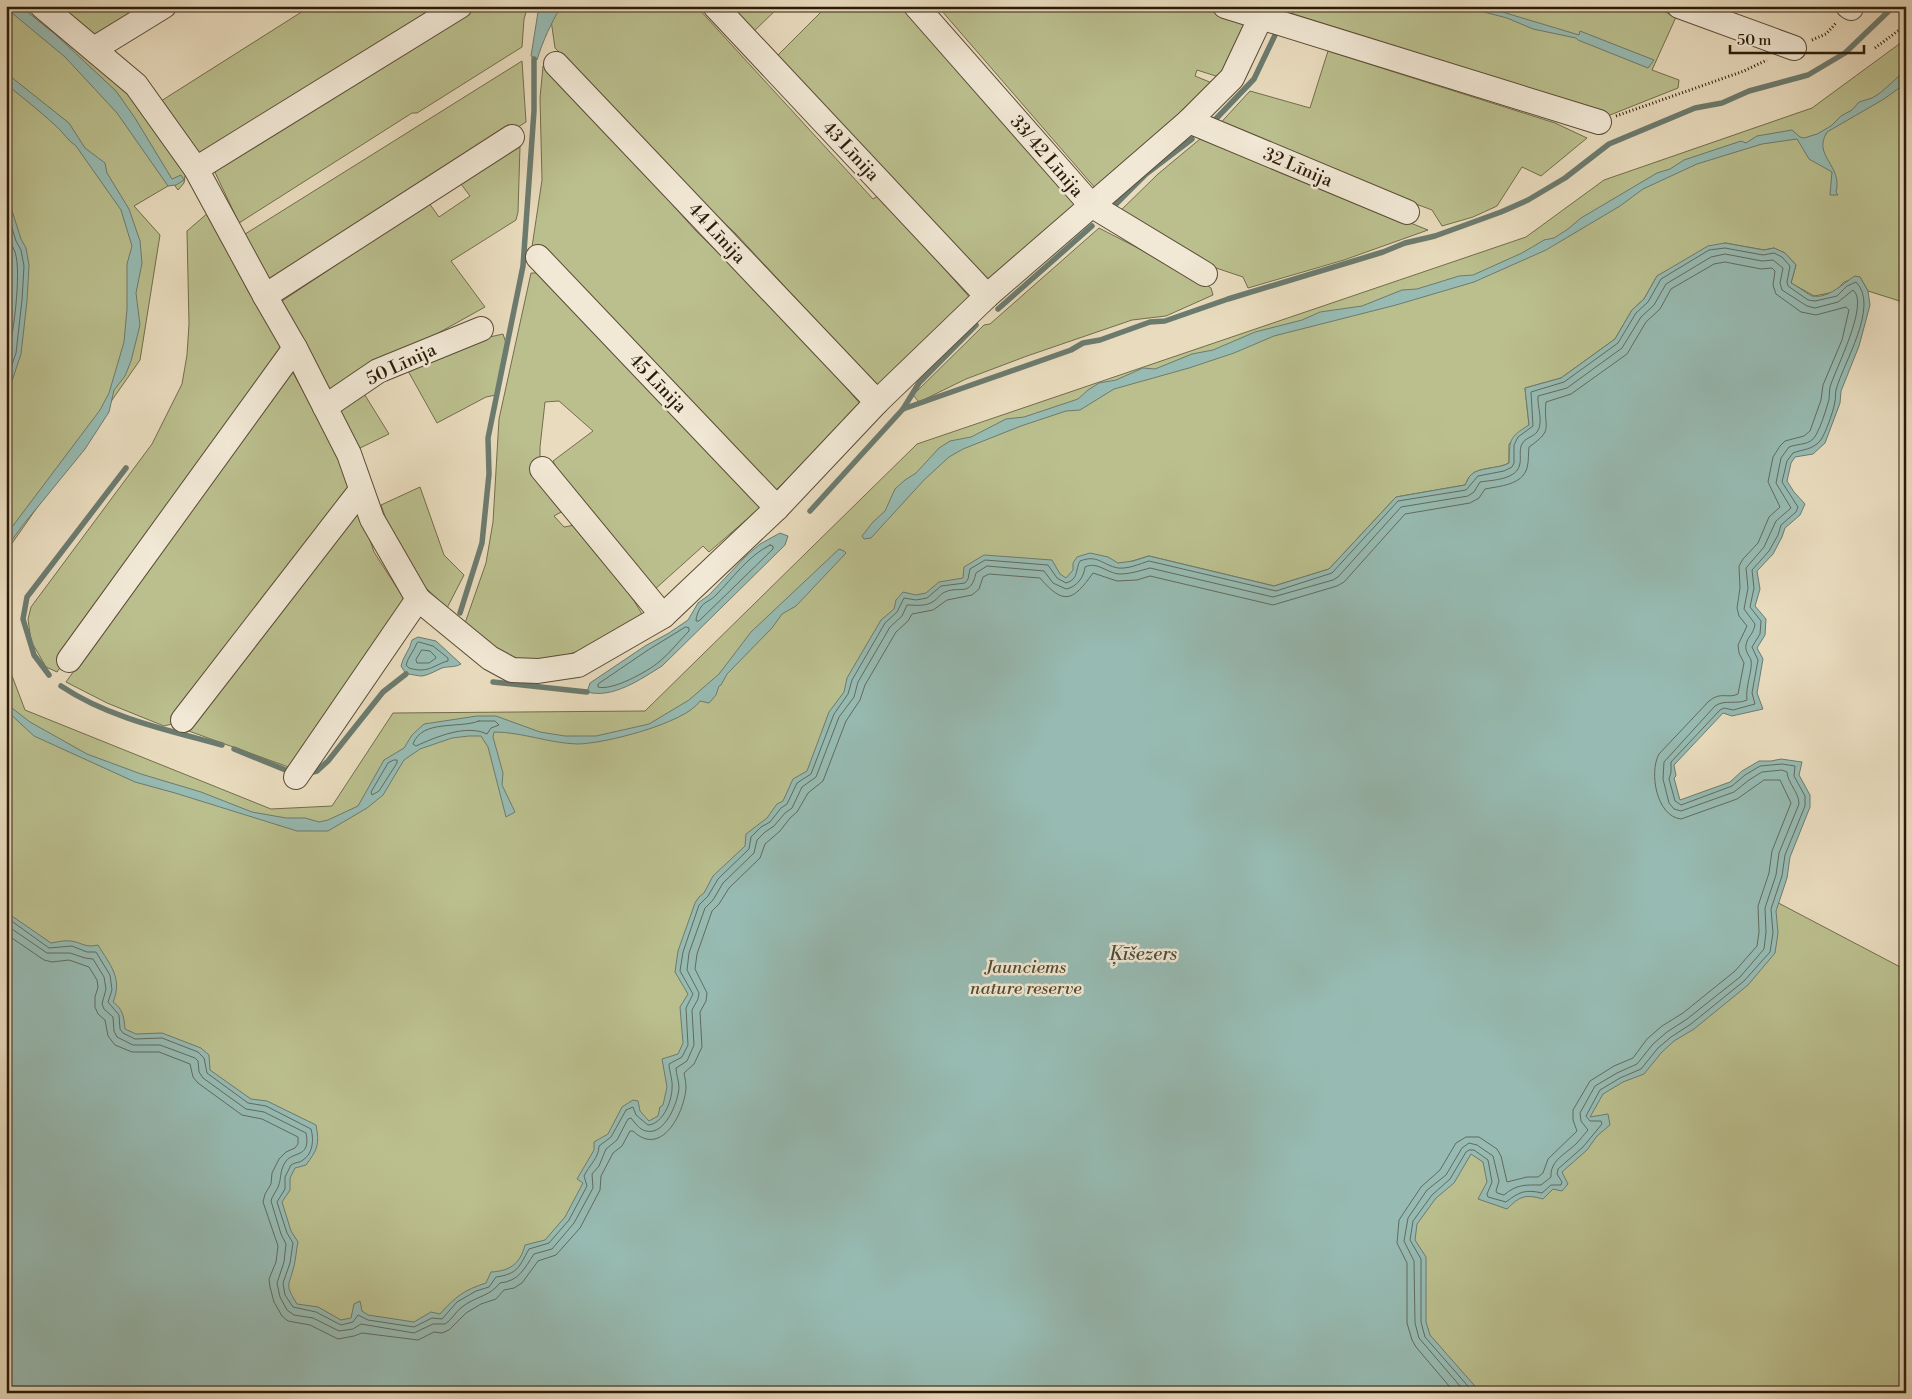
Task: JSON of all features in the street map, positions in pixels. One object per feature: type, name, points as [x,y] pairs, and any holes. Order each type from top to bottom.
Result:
[{"type":"street","points":[[42,6],[136,85],[196,169],[295,348],[349,454],[372,520],[418,599],[490,658],[512,670],[538,671],[578,665],[663,616],[778,508],[877,402],[987,296],[1189,121],[1232,78],[1263,11]]},
{"type":"street","points":[[94,49],[164,6]]},
{"type":"street","points":[[196,169],[460,6]]},
{"type":"street","name":"43 Līnija","points":[[715,6],[987,296]]},
{"type":"street","name":"33/ 42 Līnija","points":[[916,6],[1091,205],[1205,274]]},
{"type":"street","points":[[1225,6],[1263,11],[1599,122]]},
{"type":"street","points":[[1679,6],[1794,48]]},
{"type":"street","name":"44 Līnija","points":[[556,64],[877,402]]},
{"type":"street","name":"32 Līnija","points":[[1189,121],[1407,212]]},
{"type":"street","points":[[265,296],[512,137]]},
{"type":"street","name":"45 Līnija","points":[[538,257],[778,508]]},
{"type":"street","name":"50 Līnija","points":[[325,407],[378,371],[481,329]]},
{"type":"street","points":[[69,660],[295,348]]},
{"type":"street","points":[[542,469],[663,616]]},
{"type":"street","points":[[182,720],[361,490]]},
{"type":"street","points":[[296,777],[418,599]]},
{"type":"path","points":[[1599,122],[1744,71],[1826,34],[1850,7]]},
{"type":"path","points":[[1875,48],[1906,25]]},
{"type":"green space","points":[[6,6],[36,6],[120,70],[191,172],[185,176],[184,183],[178,190],[173,183],[134,206],[160,235],[140,360],[6,552]]},
{"type":"green space","points":[[50,6],[150,6],[94,39]]},
{"type":"green space","points":[[311,6],[424,6],[425,17],[200,154],[161,101]]},
{"type":"green space","points":[[472,6],[528,6],[524,19],[522,47],[417,113],[412,113],[239,223],[212,166]]},
{"type":"green space","points":[[549,6],[696,6],[873,199],[879,195],[972,300],[879,388],[736,234],[695,195],[555,48]]},
{"type":"green space","points":[[726,6],[780,6],[751,34]]},
{"type":"green space","points":[[819,6],[902,6],[1083,201],[988,288],[773,60],[821,12]]},
{"type":"green space","points":[[943,6],[1197,6],[1245,23],[1225,79],[1197,70],[1195,76],[1212,83],[1096,189],[941,10]]},
{"type":"green space","points":[[1295,6],[1652,6],[1676,17],[1652,70],[1679,80],[1678,88],[1605,117],[1291,18]]},
{"type":"green space","name":"Jaunciems nature reserve","points":[[1906,39],[1906,303],[1868,291],[1860,277],[1844,282],[1835,292],[1814,296],[1791,283],[1796,265],[1785,253],[1774,248],[1764,250],[1725,243],[1657,276],[1644,299],[1632,310],[1615,339],[1561,378],[1525,388],[1529,425],[1509,444],[1509,463],[1474,472],[1465,485],[1396,497],[1329,569],[1274,586],[1149,556],[1129,562],[1906,970],[1906,1393],[6,1393],[6,660],[25,710],[271,809],[332,806],[393,713],[645,711],[917,444],[1526,237],[1604,180],[1812,108]]},
{"type":"green space","points":[[1328,51],[1555,123],[1587,138],[1541,176],[1522,167],[1497,206],[1473,217],[1442,226],[1432,210],[1215,129],[1250,91],[1310,108]]},
{"type":"green space","points":[[522,61],[526,122],[271,285],[242,236]]},
{"type":"green space","points":[[543,66],[590,112],[695,230],[820,357],[862,406],[776,490],[532,247],[542,180],[540,98]]},
{"type":"green space","points":[[1200,139],[1428,230],[1344,260],[1248,288],[1243,277],[1207,265],[1115,216],[1158,174]]},
{"type":"green space","points":[[520,146],[518,212],[516,220],[451,261],[485,307],[327,395],[282,301],[429,203],[439,217],[470,196],[461,184]]},
{"type":"green space","points":[[209,212],[248,291],[281,342],[279,353],[57,672],[46,667],[31,641],[28,619],[31,607],[152,444],[182,384],[187,355],[189,324],[187,231]]},
{"type":"green space","points":[[1099,228],[1196,278],[1211,288],[1213,295],[1166,316],[1132,320],[1027,356],[966,379],[919,402],[913,395],[984,325],[990,324]]},
{"type":"green space","points":[[531,273],[542,273],[761,507],[709,552],[703,546],[654,590],[567,490],[553,461],[593,431],[559,401],[545,402],[540,462],[563,511],[554,516],[564,527],[575,525],[591,548],[627,591],[642,614],[601,644],[535,665],[505,658],[464,626],[486,563],[493,522],[499,419]]},
{"type":"green space","points":[[503,334],[506,343],[496,395],[486,397],[437,423],[408,371],[454,345]]},
{"type":"green space","points":[[291,369],[349,475],[350,486],[172,724],[164,726],[107,703],[66,682]]},
{"type":"green space","points":[[363,392],[389,434],[358,449],[337,409]]},
{"type":"green space","points":[[420,487],[444,555],[464,575],[447,608],[407,570],[399,556],[381,505]]},
{"type":"green space","points":[[359,507],[374,552],[408,605],[294,769],[186,730]]},
{"type":"water","points":[[6,6],[20,6],[56,35],[116,91],[135,118],[172,179],[181,175],[184,180],[176,185],[168,186],[117,113],[65,57],[6,8]]},
{"type":"water","points":[[539,6],[561,6],[547,32],[537,60],[531,56]]},
{"type":"water","points":[[1481,6],[1491,6],[1499,11],[1579,35],[1580,31],[1654,60],[1648,68],[1576,38],[1533,29],[1507,18],[1480,11]]},
{"type":"water","points":[[1906,70],[1906,83],[1884,99],[1827,132],[1823,140],[1823,148],[1835,175],[1837,183],[1836,192],[1838,195],[1830,195],[1832,172],[1809,159],[1797,139],[1762,144],[1697,164],[1643,189],[1620,206],[1546,250],[1474,282],[1396,305],[1274,336],[1234,353],[1189,368],[1114,389],[1080,410],[1066,411],[1021,426],[963,449],[949,457],[924,480],[871,538],[864,539],[862,536],[885,511],[895,489],[916,473],[939,448],[950,441],[971,437],[1006,419],[1024,417],[1078,399],[1099,383],[1116,380],[1143,368],[1155,369],[1192,354],[1213,350],[1255,332],[1302,320],[1320,312],[1362,306],[1402,290],[1417,289],[1459,276],[1473,275],[1522,253],[1544,240],[1554,238],[1581,218],[1657,173],[1670,169],[1684,160],[1741,141],[1746,143],[1757,136],[1792,130],[1804,138],[1817,134],[1852,110],[1859,102],[1880,93]]},
{"type":"water","points":[[6,73],[69,123],[85,148],[105,163],[107,173],[129,209],[140,241],[142,263],[136,293],[140,325],[131,361],[125,376],[114,390],[109,412],[85,449],[6,548],[6,535],[100,410],[109,393],[124,342],[127,309],[127,264],[132,246],[121,210],[76,146],[50,120],[6,84]]},
{"type":"water","points":[[6,197],[26,248],[29,265],[21,354],[10,387],[6,391]]},
{"type":"water","name":"Ķīšezers","points":[[1725,243],[1764,250],[1774,248],[1785,253],[1796,265],[1791,283],[1812,296],[1830,293],[1855,276],[1860,277],[1868,291],[1870,305],[1859,346],[1841,391],[1840,403],[1825,443],[1813,454],[1795,457],[1791,463],[1787,481],[1805,504],[1800,515],[1785,528],[1773,554],[1757,571],[1760,589],[1755,606],[1766,619],[1765,635],[1757,648],[1763,659],[1757,693],[1763,709],[1732,716],[1723,713],[1674,765],[1676,776],[1674,778],[1680,800],[1730,782],[1742,771],[1759,761],[1781,759],[1802,762],[1799,775],[1810,795],[1810,807],[1790,857],[1787,878],[1776,911],[1778,933],[1775,953],[1748,985],[1694,1029],[1674,1041],[1644,1074],[1623,1082],[1603,1094],[1590,1117],[1608,1114],[1610,1125],[1597,1136],[1587,1150],[1562,1172],[1568,1184],[1562,1191],[1553,1189],[1543,1199],[1523,1197],[1507,1209],[1478,1199],[1487,1182],[1483,1162],[1471,1154],[1454,1183],[1436,1198],[1417,1224],[1415,1240],[1426,1257],[1426,1322],[1430,1335],[1481,1393],[6,1393],[6,912],[51,943],[68,941],[87,946],[98,945],[114,972],[117,986],[113,1002],[119,1007],[125,1029],[136,1034],[162,1033],[201,1048],[209,1055],[210,1070],[251,1099],[267,1101],[316,1125],[318,1138],[315,1151],[306,1165],[295,1168],[290,1178],[290,1190],[282,1202],[291,1231],[298,1242],[289,1285],[290,1292],[297,1304],[318,1307],[341,1320],[351,1318],[354,1304],[360,1301],[362,1311],[368,1315],[414,1322],[431,1312],[440,1314],[460,1295],[486,1283],[491,1272],[504,1270],[517,1262],[525,1245],[545,1240],[565,1217],[583,1183],[577,1179],[594,1150],[594,1142],[608,1134],[622,1107],[633,1100],[638,1101],[640,1111],[649,1121],[658,1116],[660,1107],[663,1105],[667,1087],[662,1059],[678,1054],[683,1043],[680,1007],[688,994],[675,972],[678,951],[695,903],[704,893],[713,876],[745,846],[746,834],[767,818],[777,804],[783,801],[793,779],[807,771],[829,712],[844,692],[847,678],[881,620],[894,609],[896,600],[903,592],[916,595],[926,593],[939,582],[963,578],[964,567],[984,555],[1052,560],[1060,574],[1066,578],[1073,570],[1073,563],[1077,557],[1090,553],[1108,557],[1118,563],[1149,556],[1274,586],[1329,569],[1396,497],[1465,485],[1474,472],[1509,463],[1512,440],[1517,433],[1529,425],[1525,388],[1561,378],[1615,339],[1632,310],[1644,299],[1657,276],[1708,246]]},
{"type":"water","points":[[780,533],[788,536],[785,545],[662,666],[636,682],[617,690],[607,693],[587,692],[590,683],[688,620],[698,603],[709,595],[745,557],[760,544]]},
{"type":"water","points":[[839,549],[846,553],[796,606],[782,614],[772,628],[727,674],[719,686],[716,695],[709,703],[700,701],[692,709],[679,717],[643,731],[589,743],[556,742],[504,732],[494,732],[493,737],[503,773],[502,785],[515,812],[506,817],[488,747],[481,736],[452,738],[420,749],[404,760],[383,795],[367,808],[328,831],[297,831],[135,782],[34,736],[6,710],[6,701],[8,705],[30,722],[87,754],[141,774],[201,792],[252,812],[286,818],[305,818],[319,822],[328,820],[358,806],[384,760],[404,748],[412,735],[424,724],[477,716],[496,716],[540,732],[565,736],[596,736],[649,724],[689,700],[719,674],[751,632]]},
{"type":"water","points":[[418,637],[436,641],[461,664],[442,668],[422,676],[406,674],[401,666],[402,662],[412,640]]},
{"type":"waterway","points":[[810,511],[903,409],[1071,350],[1083,343],[1100,340],[1150,322],[1165,321],[1228,299],[1383,252],[1405,243],[1435,236],[1501,212],[1528,200],[1565,178],[1609,144],[1695,108],[1722,103],[1749,91],[1808,75],[1845,53],[1894,6]]},
{"type":"waterway","points":[[1211,124],[1254,79],[1276,33]]},
{"type":"waterway","points":[[460,613],[482,543],[489,474],[488,438],[523,266],[534,111],[534,59]]},
{"type":"waterway","points":[[1110,210],[1146,174],[1192,139]]},
{"type":"waterway","points":[[998,309],[1092,226]]},
{"type":"waterway","points":[[903,409],[919,383],[976,325]]},
{"type":"waterway","points":[[49,675],[34,655],[23,619],[27,597],[126,468]]},
{"type":"waterway","points":[[309,773],[317,771],[328,761],[383,692],[406,674]]},
{"type":"waterway","points":[[493,682],[587,692]]},
{"type":"waterway","points":[[61,686],[79,697],[119,715],[222,745]]},
{"type":"waterway","points":[[234,749],[293,773]]}]
